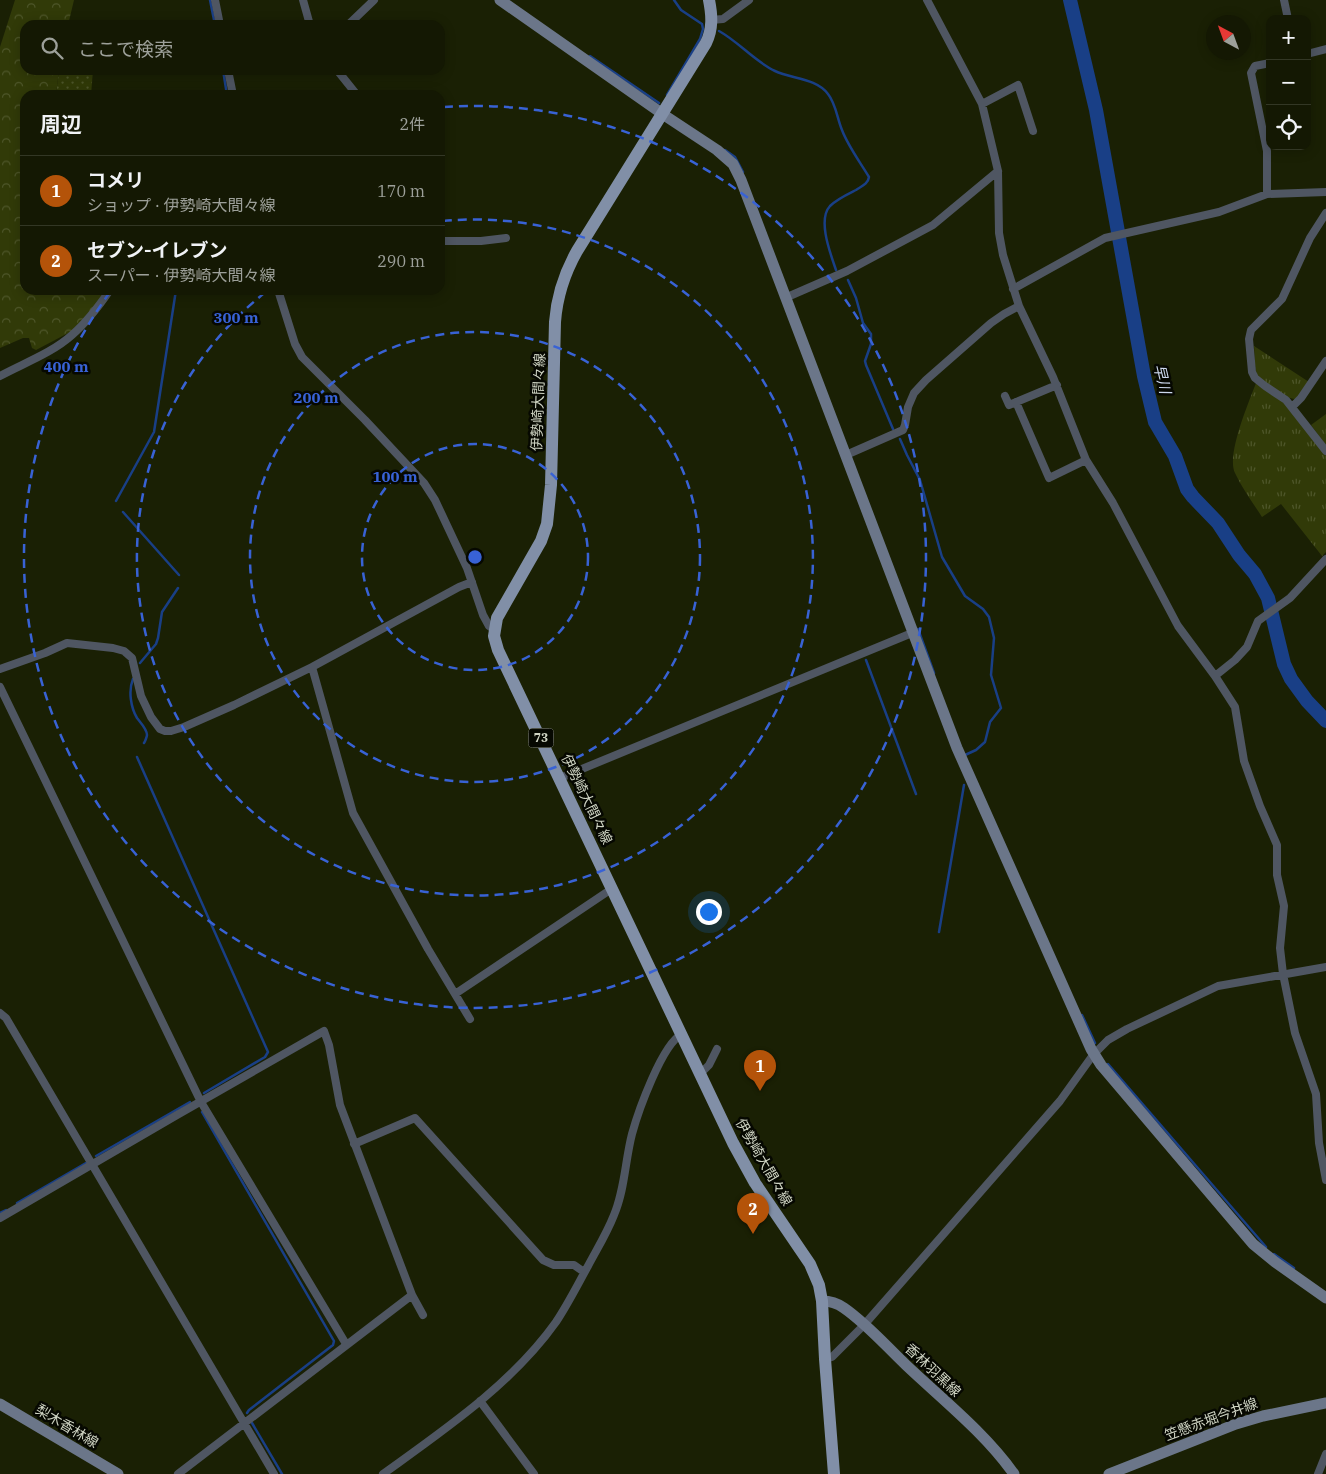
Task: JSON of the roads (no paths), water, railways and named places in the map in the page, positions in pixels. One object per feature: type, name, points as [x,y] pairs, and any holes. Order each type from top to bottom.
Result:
[{"type":"main road","name":"伊勢崎大間々線","points":[[709,0],[711,20],[710,33],[706,43],[577,251],[561,283],[556,301],[551,485],[547,524],[541,541],[497,618],[494,636],[498,650],[741,1159],[810,1264],[819,1285],[822,1301],[834,1474]]},
{"type":"street","points":[[215,0],[219,20]]},
{"type":"street","points":[[304,0],[309,20]]},
{"type":"street","points":[[353,20],[374,0]]},
{"type":"street","points":[[500,0],[662,114],[717,150],[733,164],[741,180],[963,764],[1093,1054],[1254,1244],[1274,1262],[1326,1298]]},
{"type":"street","points":[[711,20],[723,20],[749,0]]},
{"type":"street","points":[[927,0],[982,104],[998,171],[1000,243],[1013,290],[1057,385],[1086,460],[1113,503],[1178,626],[1215,676],[1238,714],[1244,761],[1260,806],[1277,845],[1277,875],[1284,906],[1280,948],[1283,974],[1295,1033],[1316,1094],[1319,1143],[1326,1180]]},
{"type":"street","points":[[1284,0],[1287,15]]},
{"type":"street","points":[[1311,53],[1326,49]]},
{"type":"street","points":[[1266,64],[1255,66],[1252,73],[1268,151],[1266,194]]},
{"type":"street","points":[[229,75],[232,90]]},
{"type":"street","points":[[342,75],[353,90]]},
{"type":"street","points":[[982,104],[1018,86],[1033,131]]},
{"type":"street","points":[[785,298],[847,271],[933,225],[998,171]]},
{"type":"street","points":[[1013,290],[1096,242],[1112,236],[1219,212],[1266,194],[1326,192]]},
{"type":"street","points":[[1326,213],[1310,238],[1282,299],[1255,326],[1249,335],[1252,372],[1255,378],[1283,397],[1326,451]]},
{"type":"street","points":[[445,241],[481,241],[506,238]]},
{"type":"street","points":[[0,376],[58,346],[73,335],[106,295]]},
{"type":"street","points":[[280,295],[298,352],[424,483],[435,500],[467,568],[483,615],[489,626],[495,630]]},
{"type":"street","points":[[846,455],[902,430],[914,393],[926,380],[991,323],[1019,306]]},
{"type":"street","points":[[1292,407],[1301,398],[1326,361]]},
{"type":"street","points":[[1005,396],[1009,405],[1057,385]]},
{"type":"street","points":[[1016,402],[1049,478],[1086,460]]},
{"type":"street","points":[[1215,676],[1235,660],[1247,647],[1254,627],[1260,619],[1290,598],[1326,559]]},
{"type":"street","points":[[0,669],[67,643],[124,651],[132,658],[145,707],[155,724],[165,731],[177,729],[312,667],[459,587],[472,582]]},
{"type":"street","points":[[560,778],[912,633]]},
{"type":"street","points":[[312,667],[353,813],[428,949],[470,1019]]},
{"type":"street","points":[[0,687],[201,1102],[346,1344]]},
{"type":"street","points":[[455,994],[612,888]]},
{"type":"street","points":[[825,1359],[831,1358],[864,1325],[1060,1101],[1093,1054],[1108,1040],[1127,1029],[1218,986],[1326,967]]},
{"type":"street","points":[[0,1013],[6,1018],[274,1474]]},
{"type":"street","points":[[0,1218],[324,1031],[329,1045],[340,1105],[412,1294],[423,1314]]},
{"type":"street","points":[[383,1474],[480,1401],[522,1361],[554,1324],[609,1227],[619,1204],[632,1134],[653,1078],[672,1041],[682,1034]]},
{"type":"street","points":[[701,1073],[709,1065],[717,1050]]},
{"type":"street","points":[[354,1144],[415,1118],[544,1260],[554,1265],[574,1265],[584,1272]]},
{"type":"street","points":[[178,1474],[412,1294]]},
{"type":"street","name":"香林羽黒線","points":[[822,1301],[832,1302],[843,1307],[864,1325],[996,1450],[1014,1474]]},
{"type":"street","points":[[480,1401],[534,1474]]},
{"type":"street","name":"笠懸赤堀今井線","points":[[1109,1474],[1236,1424],[1263,1416],[1326,1403]]},
{"type":"street","name":"梨木香林線","points":[[0,1404],[118,1474]]},
{"type":"street","points":[[1318,1474],[1326,1454]]},
{"type":"waterway","points":[[210,0],[214,20]]},
{"type":"waterway","points":[[667,95],[700,39],[703,29],[702,24],[681,10],[674,0]]},
{"type":"waterway","name":"早川","points":[[1070,0],[1096,110],[1144,376],[1155,422],[1175,456],[1187,489],[1218,523],[1239,555],[1255,574],[1268,598],[1284,664],[1291,679],[1307,701],[1326,721]]},
{"type":"waterway","points":[[719,31],[767,67],[782,74],[817,85],[828,94],[833,102],[845,136],[869,177],[864,185],[836,201],[826,212],[826,238],[836,270]]},
{"type":"waterway","points":[[590,56],[659,103]]},
{"type":"waterway","points":[[224,75],[226,90]]},
{"type":"waterway","points":[[725,150],[735,157],[743,172]]},
{"type":"waterway","points":[[848,280],[856,298],[863,323],[871,334],[871,344],[865,361],[866,365],[893,429]]},
{"type":"waterway","points":[[116,501],[154,432],[175,295]]},
{"type":"waterway","points":[[900,439],[920,480],[942,557],[965,596],[983,609],[989,617],[994,638],[991,675],[1001,708],[990,722],[985,742],[976,750],[965,755]]},
{"type":"waterway","points":[[123,512],[179,575]]},
{"type":"waterway","points":[[140,663],[156,644],[162,612],[178,588]]},
{"type":"waterway","points":[[918,629],[934,673]]},
{"type":"waterway","points":[[866,660],[916,794]]},
{"type":"waterway","points":[[133,679],[131,699],[135,714],[147,733],[144,743]]},
{"type":"waterway","points":[[137,757],[268,1052],[265,1057],[204,1093]]},
{"type":"waterway","points":[[939,932],[964,785]]},
{"type":"waterway","points":[[1082,1015],[1095,1043]]},
{"type":"waterway","points":[[1108,1064],[1266,1247]]},
{"type":"waterway","points":[[96,1156],[190,1102]]},
{"type":"waterway","points":[[202,1112],[334,1341],[333,1345],[247,1413]]},
{"type":"waterway","points":[[17,1203],[86,1163]]},
{"type":"waterway","points":[[0,1213],[6,1210]]},
{"type":"waterway","points":[[1274,1254],[1294,1268]]},
{"type":"waterway","points":[[252,1423],[282,1474]]},
{"type":"place","name":"コメリ","points":[[760,1091]]},
{"type":"place","name":"セブン-イレブン","points":[[753,1234]]}]
